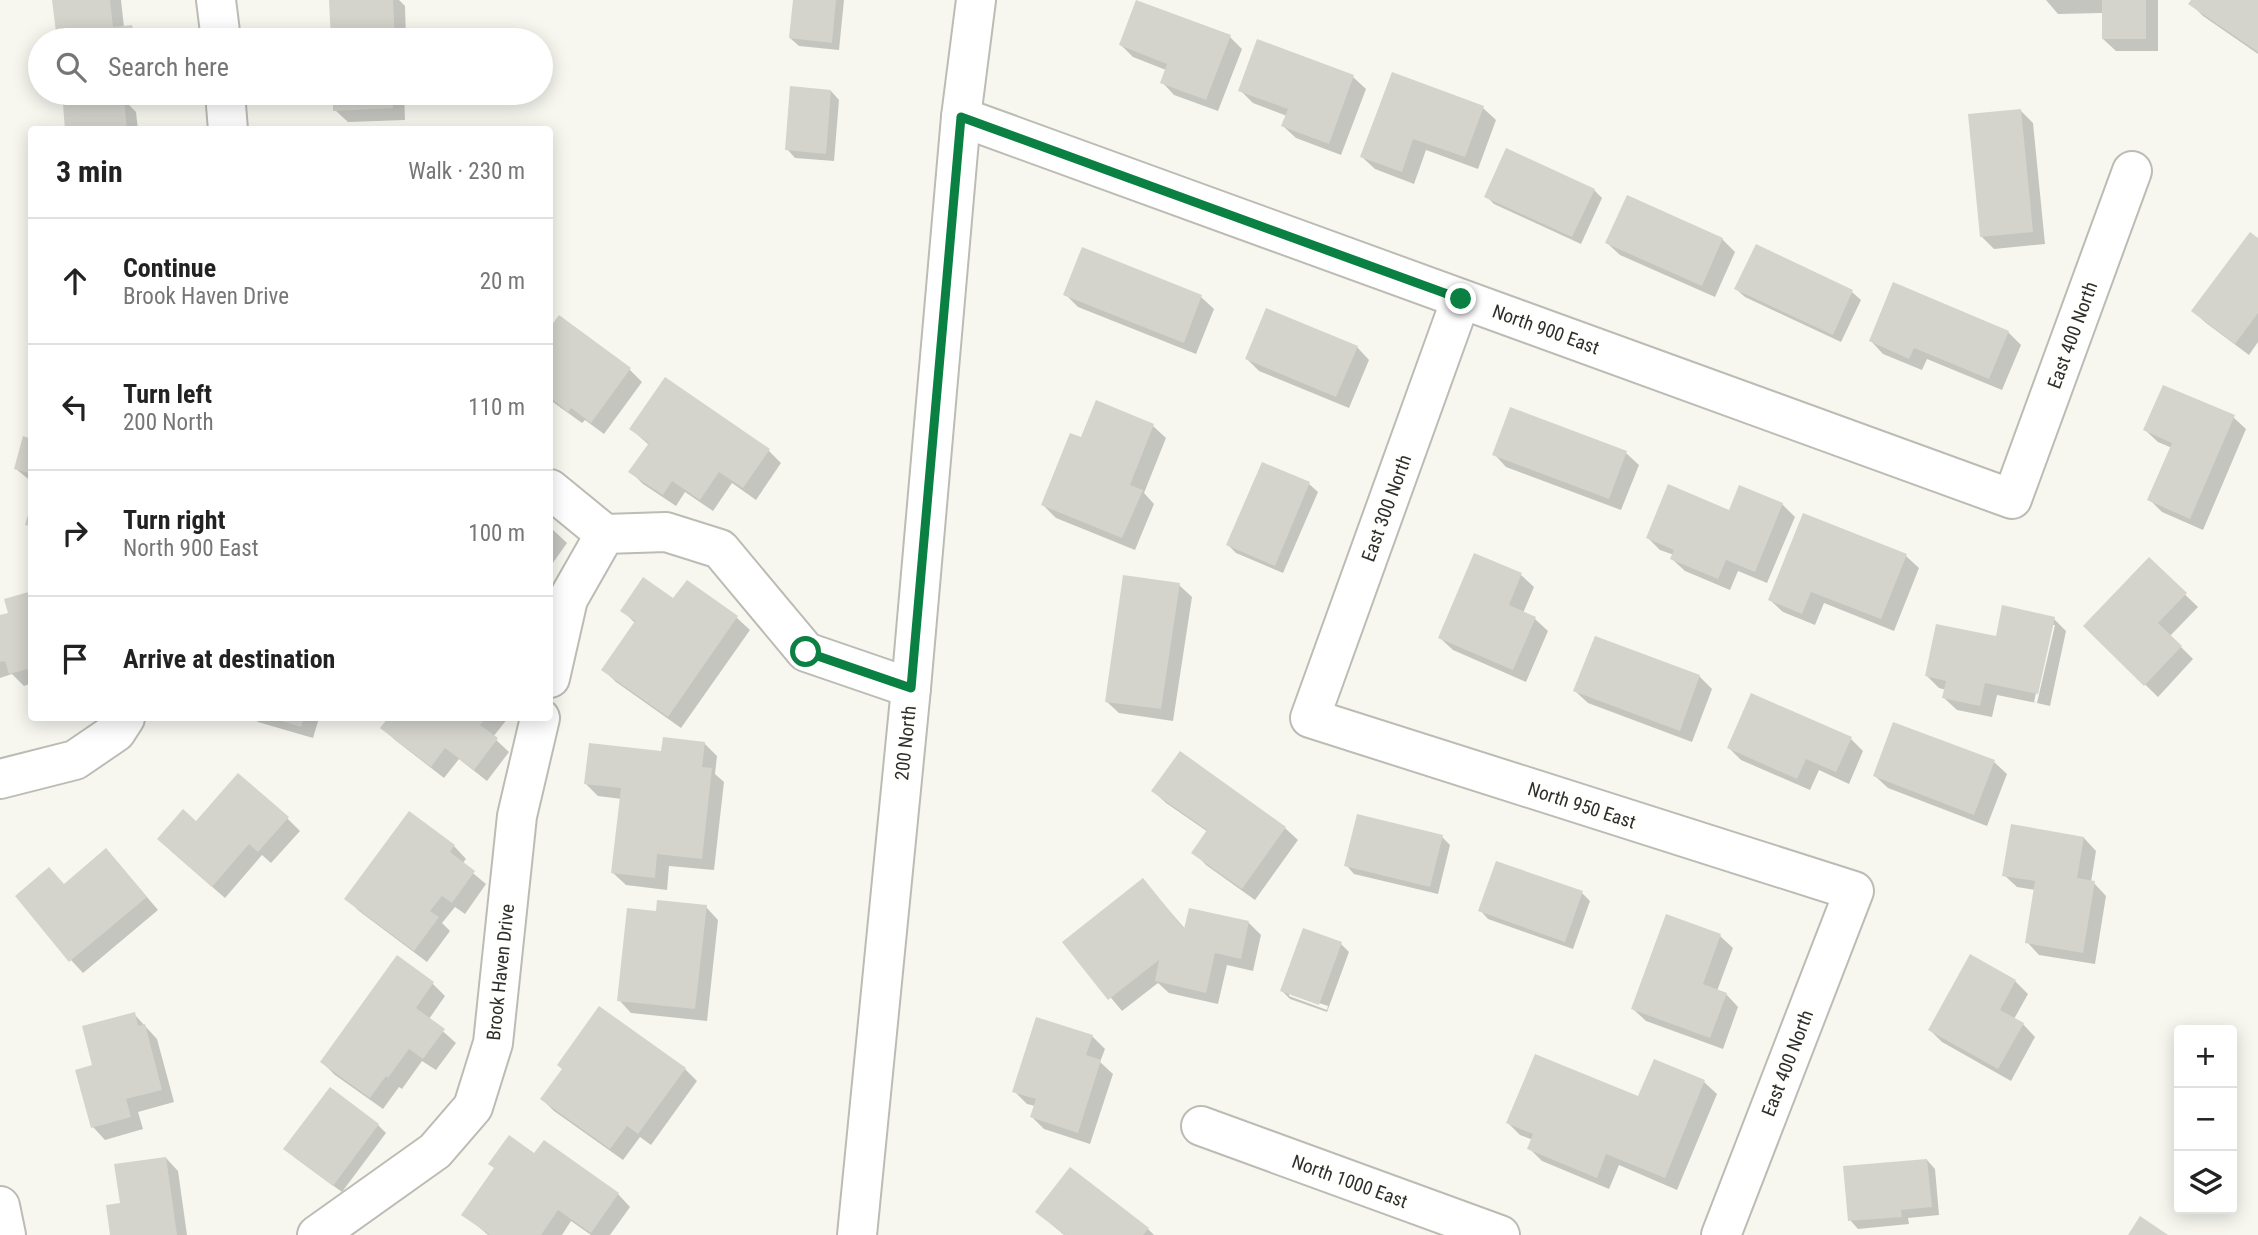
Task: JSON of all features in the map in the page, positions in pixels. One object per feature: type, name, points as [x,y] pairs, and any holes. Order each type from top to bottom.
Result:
[{"type":"street","points":[[216,0],[219,28]]},
{"type":"street","name":"200 North","points":[[857,1235],[911,688],[961,117],[976,0]]},
{"type":"street","points":[[226,105],[228,126]]},
{"type":"street","name":"North 900 East","points":[[961,117],[2012,499]]},
{"type":"street","name":"East 400 North","points":[[2012,499],[2132,171]]},
{"type":"street","name":"East 300 North","points":[[1310,718],[1461,299]]},
{"type":"street","points":[[553,491],[605,534],[666,532],[720,549],[806,652],[911,688]]},
{"type":"street","points":[[553,665],[568,599],[605,534]]},
{"type":"street","name":"North 950 East","points":[[1310,718],[1854,891]]},
{"type":"street","points":[[0,779],[75,760],[116,732],[123,721]]},
{"type":"street","name":"Brook Haven Drive","points":[[317,1235],[435,1151],[473,1107],[493,1043],[517,816],[539,721]]},
{"type":"street","name":"East 400 North","points":[[1721,1235],[1854,891]]},
{"type":"street","name":"North 1000 East","points":[[1201,1126],[1500,1235]]},
{"type":"street","points":[[0,1206],[6,1235]]},
{"type":"building","points":[[52,0],[110,0],[113,27],[132,25],[132,28],[56,28]]},
{"type":"building","points":[[329,0],[393,0],[394,28],[330,28]]},
{"type":"building","points":[[793,0],[836,0],[832,43],[789,38]]},
{"type":"building","points":[[1136,0],[1231,35],[1206,100],[1160,83],[1167,64],[1119,45]]},
{"type":"building","points":[[2102,0],[2146,0],[2146,39],[2102,39]]},
{"type":"building","points":[[2191,0],[2258,0],[2258,52],[2188,4]]},
{"type":"building","points":[[1257,39],[1354,75],[1329,144],[1281,126],[1288,109],[1238,91]]},
{"type":"building","points":[[1392,72],[1484,106],[1465,157],[1413,139],[1402,172],[1360,157]]},
{"type":"building","points":[[790,86],[831,90],[826,154],[785,150]]},
{"type":"building","points":[[63,105],[125,105],[127,126],[65,126]]},
{"type":"building","points":[[333,105],[393,105],[393,108],[333,111]]},
{"type":"building","points":[[2021,109],[2033,232],[1980,237],[1968,114]]},
{"type":"building","points":[[1506,148],[1595,189],[1572,237],[1484,197]]},
{"type":"building","points":[[1627,195],[1723,238],[1702,286],[1605,243]]},
{"type":"building","points":[[2250,232],[2258,238],[2258,313],[2235,344],[2191,311]]},
{"type":"building","points":[[1756,244],[1853,290],[1833,335],[1734,289]]},
{"type":"building","points":[[1082,247],[1202,295],[1184,343],[1063,295]]},
{"type":"building","points":[[1893,282],[2009,331],[1989,379],[1914,348],[1909,359],[1869,341]]},
{"type":"building","points":[[1266,308],[1358,346],[1336,397],[1245,359]]},
{"type":"building","points":[[559,315],[631,368],[591,423],[571,408],[568,412],[553,400],[553,323]]},
{"type":"building","points":[[665,377],[770,449],[743,488],[719,472],[700,500],[672,481],[663,495],[628,472],[649,443],[629,429]]},
{"type":"building","points":[[2163,385],[2235,415],[2190,519],[2147,500],[2172,443],[2143,430]]},
{"type":"building","points":[[1096,400],[1154,424],[1130,485],[1143,490],[1122,538],[1041,505],[1070,433],[1081,437]]},
{"type":"building","points":[[1510,407],[1627,451],[1609,499],[1492,455]]},
{"type":"building","points":[[23,436],[28,438],[28,473],[14,469]]},
{"type":"building","points":[[1262,462],[1310,482],[1275,566],[1226,545]]},
{"type":"building","points":[[1668,484],[1729,510],[1739,485],[1783,503],[1755,572],[1726,560],[1718,579],[1670,559],[1674,550],[1646,538]]},
{"type":"building","points":[[1803,513],[1907,554],[1881,619],[1811,592],[1802,614],[1768,600]]},
{"type":"building","points":[[1474,553],[1522,573],[1509,605],[1536,617],[1513,670],[1438,638]]},
{"type":"building","points":[[2149,557],[2187,593],[2158,623],[2182,646],[2144,686],[2083,626]]},
{"type":"building","points":[[1123,575],[1180,583],[1161,709],[1105,702]]},
{"type":"building","points":[[643,577],[673,598],[687,580],[738,616],[668,717],[601,670],[635,621],[620,611]]},
{"type":"building","points":[[28,592],[28,669],[9,674],[5,661],[0,662],[0,615],[8,613],[4,599]]},
{"type":"building","points":[[2002,605],[2055,617],[2038,694],[1985,683],[1980,706],[1942,698],[1946,681],[1925,676],[1936,624],[1996,636]]},
{"type":"building","points":[[1595,636],[1700,675],[1680,731],[1573,691]]},
{"type":"building","points":[[1751,693],[1852,737],[1836,772],[1806,759],[1797,779],[1727,748]]},
{"type":"building","points":[[282,721],[303,721],[301,727]]},
{"type":"building","points":[[386,721],[483,721],[480,725],[498,738],[474,770],[445,748],[431,767],[380,728]]},
{"type":"building","points":[[1893,722],[1995,760],[1974,815],[1873,776]]},
{"type":"building","points":[[663,737],[705,742],[702,767],[712,768],[702,859],[657,854],[655,878],[611,873],[621,788],[584,784],[589,743],[661,751]]},
{"type":"building","points":[[1180,751],[1286,827],[1242,889],[1191,853],[1207,830],[1151,791]]},
{"type":"building","points":[[238,773],[289,817],[258,852],[249,844],[212,887],[157,839],[183,809],[196,821]]},
{"type":"building","points":[[409,811],[455,845],[450,852],[475,871],[452,903],[442,896],[430,911],[439,917],[414,951],[344,899]]},
{"type":"building","points":[[1357,814],[1443,835],[1430,887],[1344,866]]},
{"type":"building","points":[[2011,824],[2084,837],[2077,878],[2095,881],[2083,953],[2025,943],[2035,881],[2002,876]]},
{"type":"building","points":[[106,848],[147,897],[69,962],[15,896],[49,867],[64,884]]},
{"type":"building","points":[[1496,861],[1583,891],[1565,942],[1478,911]]},
{"type":"building","points":[[1143,878],[1184,929],[1189,908],[1249,921],[1241,959],[1215,953],[1206,993],[1155,981],[1159,960],[1108,1000],[1062,942]]},
{"type":"building","points":[[657,900],[707,905],[695,1009],[617,1001],[627,908],[656,911]]},
{"type":"building","points":[[1666,914],[1721,934],[1703,984],[1727,993],[1710,1038],[1631,1009]]},
{"type":"building","points":[[1303,928],[1342,942],[1319,1005],[1280,991]]},
{"type":"building","points":[[1970,954],[2016,980],[2000,1010],[2024,1023],[1998,1069],[1928,1030]]},
{"type":"building","points":[[397,955],[434,982],[416,1008],[445,1029],[423,1059],[409,1049],[370,1098],[320,1062]]},
{"type":"building","points":[[599,1006],[686,1068],[638,1134],[627,1126],[610,1149],[540,1099],[562,1069],[557,1065]]},
{"type":"building","points":[[135,1012],[138,1026],[145,1024],[162,1090],[126,1099],[131,1117],[91,1128],[75,1070],[92,1065],[82,1026]]},
{"type":"building","points":[[1036,1017],[1093,1035],[1086,1055],[1101,1060],[1078,1133],[1030,1117],[1036,1099],[1012,1092]]},
{"type":"building","points":[[1535,1054],[1638,1096],[1654,1059],[1705,1080],[1665,1178],[1606,1154],[1597,1178],[1527,1149],[1533,1134],[1506,1123]]},
{"type":"building","points":[[330,1087],[379,1124],[333,1186],[283,1149]]},
{"type":"building","points":[[509,1135],[534,1153],[544,1140],[619,1193],[591,1233],[558,1210],[541,1235],[490,1235],[461,1215],[494,1168],[488,1164]]},
{"type":"building","points":[[166,1157],[177,1235],[110,1235],[106,1205],[120,1203],[114,1164]]},
{"type":"building","points":[[1927,1159],[1932,1207],[1901,1210],[1902,1217],[1848,1221],[1843,1166]]},
{"type":"building","points":[[1070,1167],[1149,1228],[1143,1235],[1065,1235],[1035,1212]]},
{"type":"building","points":[[2140,1216],[2168,1235],[2128,1235]]},
{"type":"route","points":[[806,652],[911,688],[961,117],[1461,299]]}]
